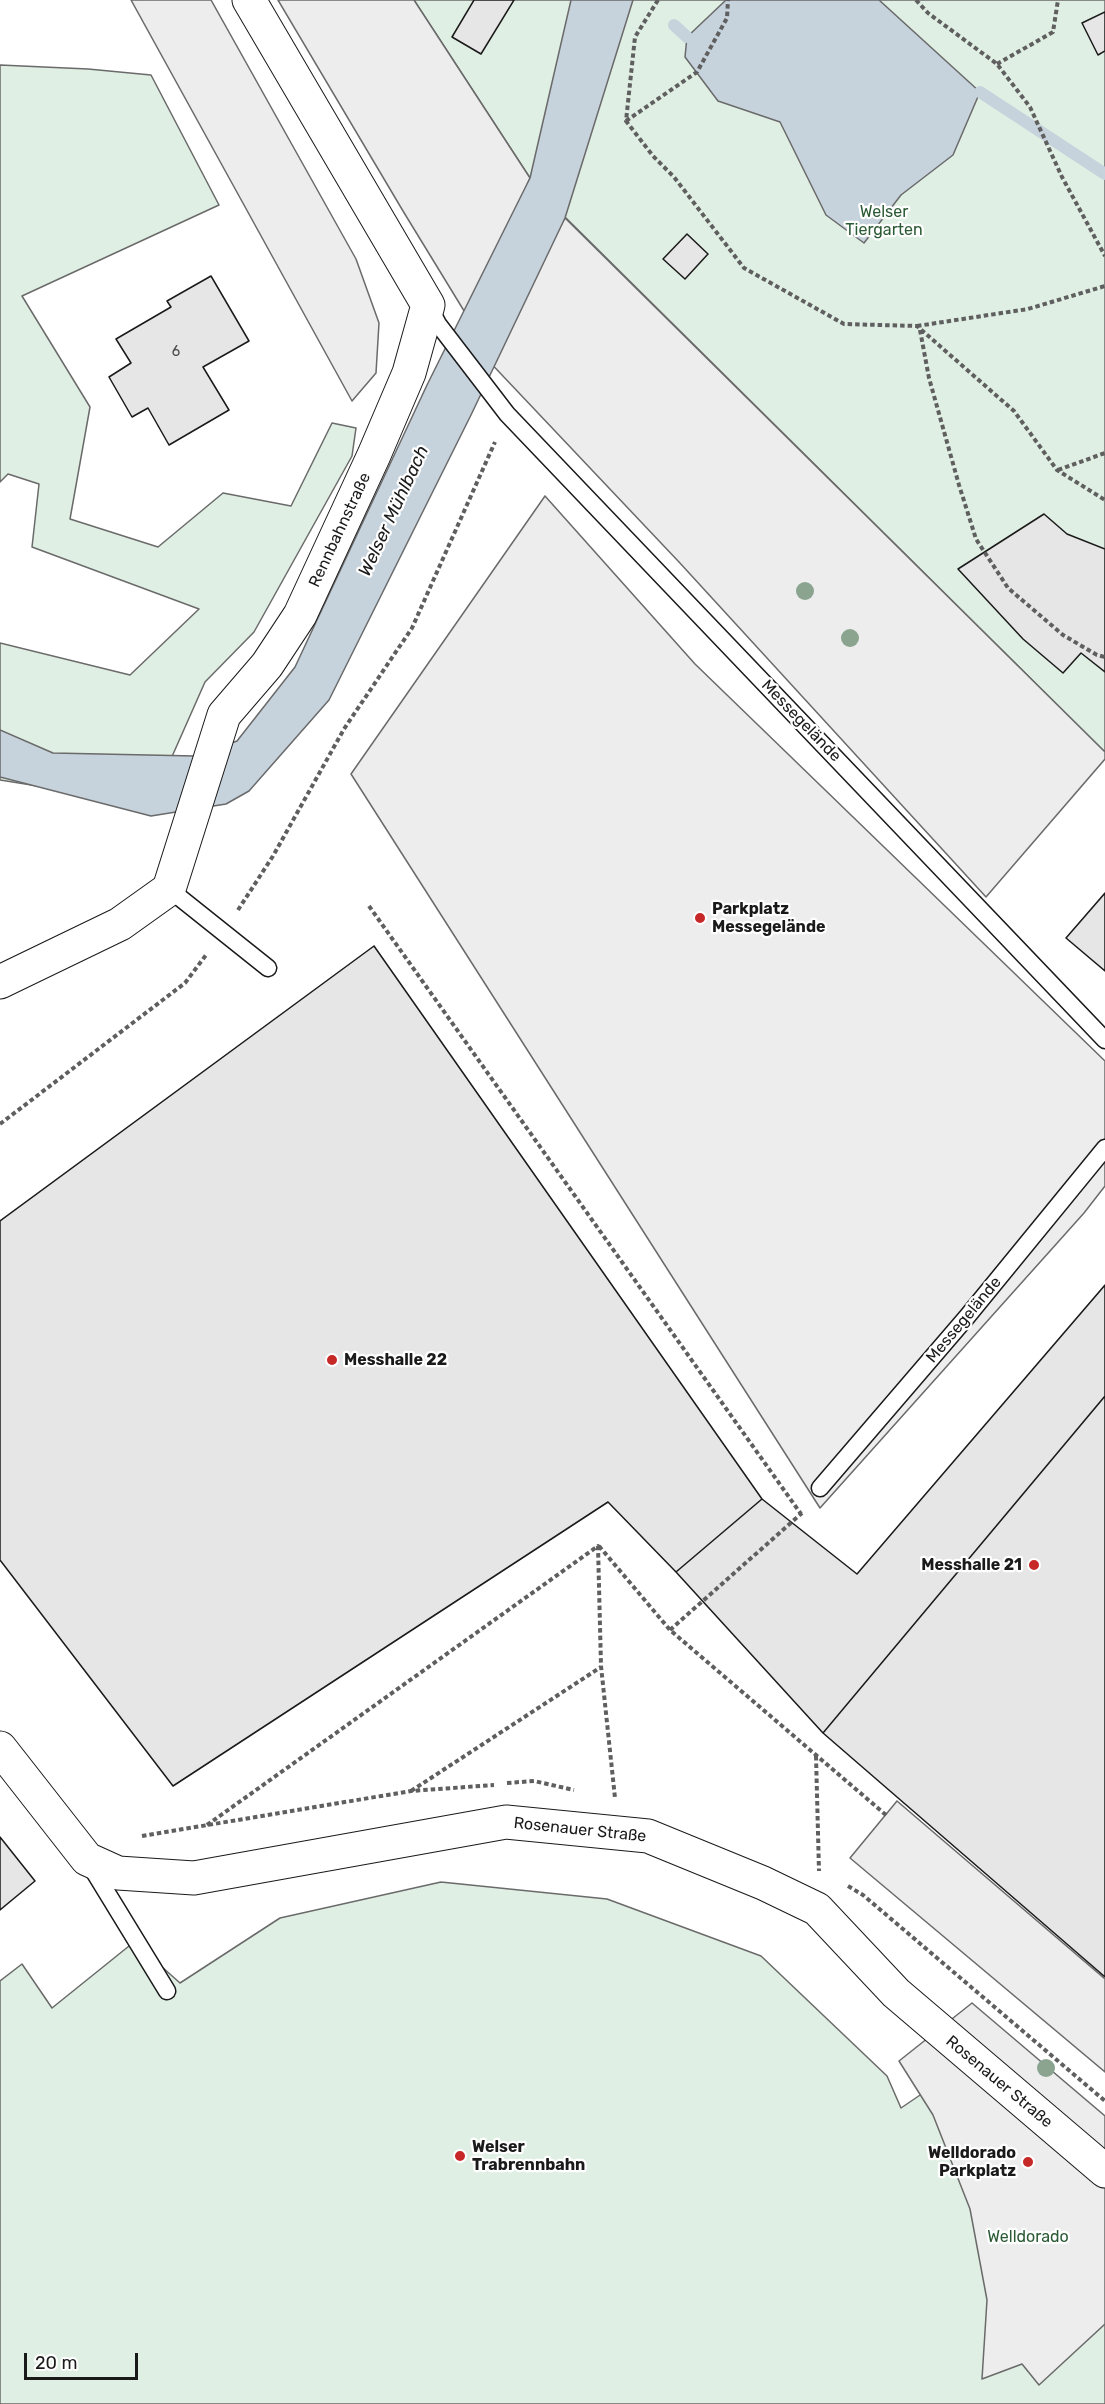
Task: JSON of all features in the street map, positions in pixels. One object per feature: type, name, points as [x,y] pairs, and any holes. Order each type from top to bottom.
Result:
[{"type":"street","points":[[249,0],[433,315]]},
{"type":"street","name":"Rennbahnstraße","points":[[169,889],[224,715],[267,665],[300,615],[375,455],[433,315]]},
{"type":"street","points":[[0,982],[120,924],[169,889]]},
{"type":"street","name":"Rosenauer Straße","points":[[0,1748],[87,1859],[118,1873],[194,1878],[506,1822],[648,1836],[763,1883],[817,1909],[896,1994],[1105,2171]]},
{"type":"lane","name":"Messegelände","points":[[433,315],[502,407],[1105,1040]]},
{"type":"lane","points":[[169,889],[268,968]]},
{"type":"lane","name":"Messegelände","points":[[820,1488],[966,1318],[1105,1148]]},
{"type":"lane","points":[[87,1859],[167,1991]]},
{"type":"path","points":[[658,0],[635,36],[626,121],[652,156],[674,177],[744,268],[844,324],[918,327],[1028,309],[1105,286]]},
{"type":"path","points":[[626,121],[696,72],[727,18],[728,0]]},
{"type":"path","points":[[916,0],[928,13],[997,64],[1030,107],[1062,177],[1105,256]]},
{"type":"path","points":[[997,64],[1053,32],[1058,0]]},
{"type":"path","points":[[918,327],[1014,411],[1057,470],[1105,500]]},
{"type":"path","points":[[918,327],[929,378],[976,539],[1008,588],[1063,635],[1097,655],[1105,657]]},
{"type":"path","points":[[0,1124],[185,984],[224,932],[273,856],[344,729],[412,628],[502,407]]},
{"type":"path","points":[[1057,470],[1105,453]]},
{"type":"path","points":[[369,906],[801,1514]]},
{"type":"path","points":[[670,1630],[801,1514],[820,1488]]},
{"type":"path","points":[[598,1546],[670,1630],[886,1815]]},
{"type":"path","points":[[598,1546],[601,1666],[615,1798]]},
{"type":"path","points":[[204,1827],[598,1546]]},
{"type":"path","points":[[411,1791],[601,1666]]},
{"type":"path","points":[[816,1755],[819,1871],[817,1909]]},
{"type":"green space","name":"Welser Tiergarten","points":[[414,0],[1105,0],[1105,752],[565,217],[530,178]]},
{"type":"green space","points":[[0,65],[88,69],[151,75],[219,205],[22,296],[90,407],[70,519],[158,547],[223,493],[291,506],[332,423],[356,428],[352,456],[254,632],[205,682],[151,804],[0,780],[0,643],[130,675],[199,609],[32,547],[39,484],[8,474],[0,482]]},
{"type":"green space","name":"Welser Trabrennbahn","points":[[441,1882],[607,1899],[761,1956],[887,2076],[901,2108],[954,2072],[1105,2204],[1105,2404],[0,2404],[0,1981],[22,1964],[52,2008],[134,1942],[180,1983],[280,1918]]},
{"type":"shaded area","points":[[131,0],[211,0],[356,259],[379,323],[376,373],[352,401]]},
{"type":"shaded area","points":[[278,0],[414,0],[530,178],[469,319],[403,211]]},
{"type":"shaded area","points":[[565,218],[1105,752],[1105,759],[986,897],[679,562],[484,356]]},
{"type":"shaded area","name":"Parkplatz Messegelände","points":[[545,496],[695,664],[1105,1061],[1105,1186],[1084,1213],[820,1508],[351,774]]},
{"type":"shaded area","points":[[897,1801],[1105,1979],[1105,2072],[850,1858]]},
{"type":"shaded area","name":"Welldorado Parkplatz","points":[[972,2003],[1105,2116],[1105,2324],[1039,2385],[1022,2364],[982,2379],[987,2300],[970,2209],[933,2115],[899,2061]]},
{"type":"water","name":"Welser Mühlbach","points":[[571,0],[633,0],[565,218],[471,415],[329,700],[249,791],[226,804],[151,816],[0,777],[0,730],[53,753],[195,756],[237,741],[295,667],[427,385],[530,178]]},
{"type":"water","points":[[726,0],[879,0],[980,92],[953,155],[901,195],[864,243],[826,215],[780,122],[718,101],[685,57],[687,37]]},
{"type":"building","points":[[474,0],[514,0],[481,54],[452,37]]},
{"type":"building","points":[[1105,12],[1105,51],[1098,55],[1082,23]]},
{"type":"building","points":[[687,234],[708,254],[685,279],[663,259]]},
{"type":"building","points":[[211,276],[249,341],[203,367],[229,410],[169,445],[148,408],[132,417],[109,377],[131,363],[116,339],[171,307],[167,301]]},
{"type":"building","points":[[1044,514],[1067,534],[1105,549],[1105,672],[1081,653],[1063,673],[1023,639],[958,569]]},
{"type":"building","points":[[1105,893],[1105,971],[1066,938]]},
{"type":"building","name":"Messhalle 22","points":[[374,946],[762,1499],[676,1572],[608,1502],[173,1786],[0,1560],[0,1221]]},
{"type":"building","points":[[1105,1285],[1105,1396],[823,1733],[676,1572],[762,1499],[857,1574]]},
{"type":"building","name":"Messhalle 21","points":[[1105,1396],[1105,1977],[823,1733]]},
{"type":"building","points":[[0,1837],[35,1881],[0,1910]]},
{"type":"waterway","points":[[674,25],[687,37]]},
{"type":"waterway","points":[[980,92],[1105,174]]},
{"type":"place","name":"Parkplatz Messegelände","points":[[700,918]]},
{"type":"place","name":"Messhalle 22","points":[[332,1360]]},
{"type":"place","name":"Messhalle 21","points":[[1034,1565]]},
{"type":"place","name":"Welser Trabrennbahn","points":[[460,2156]]},
{"type":"place","name":"Welldorado Parkplatz","points":[[1028,2162]]},
{"type":"park label","name":"Welldorado","points":[[1028,2237]]}]
